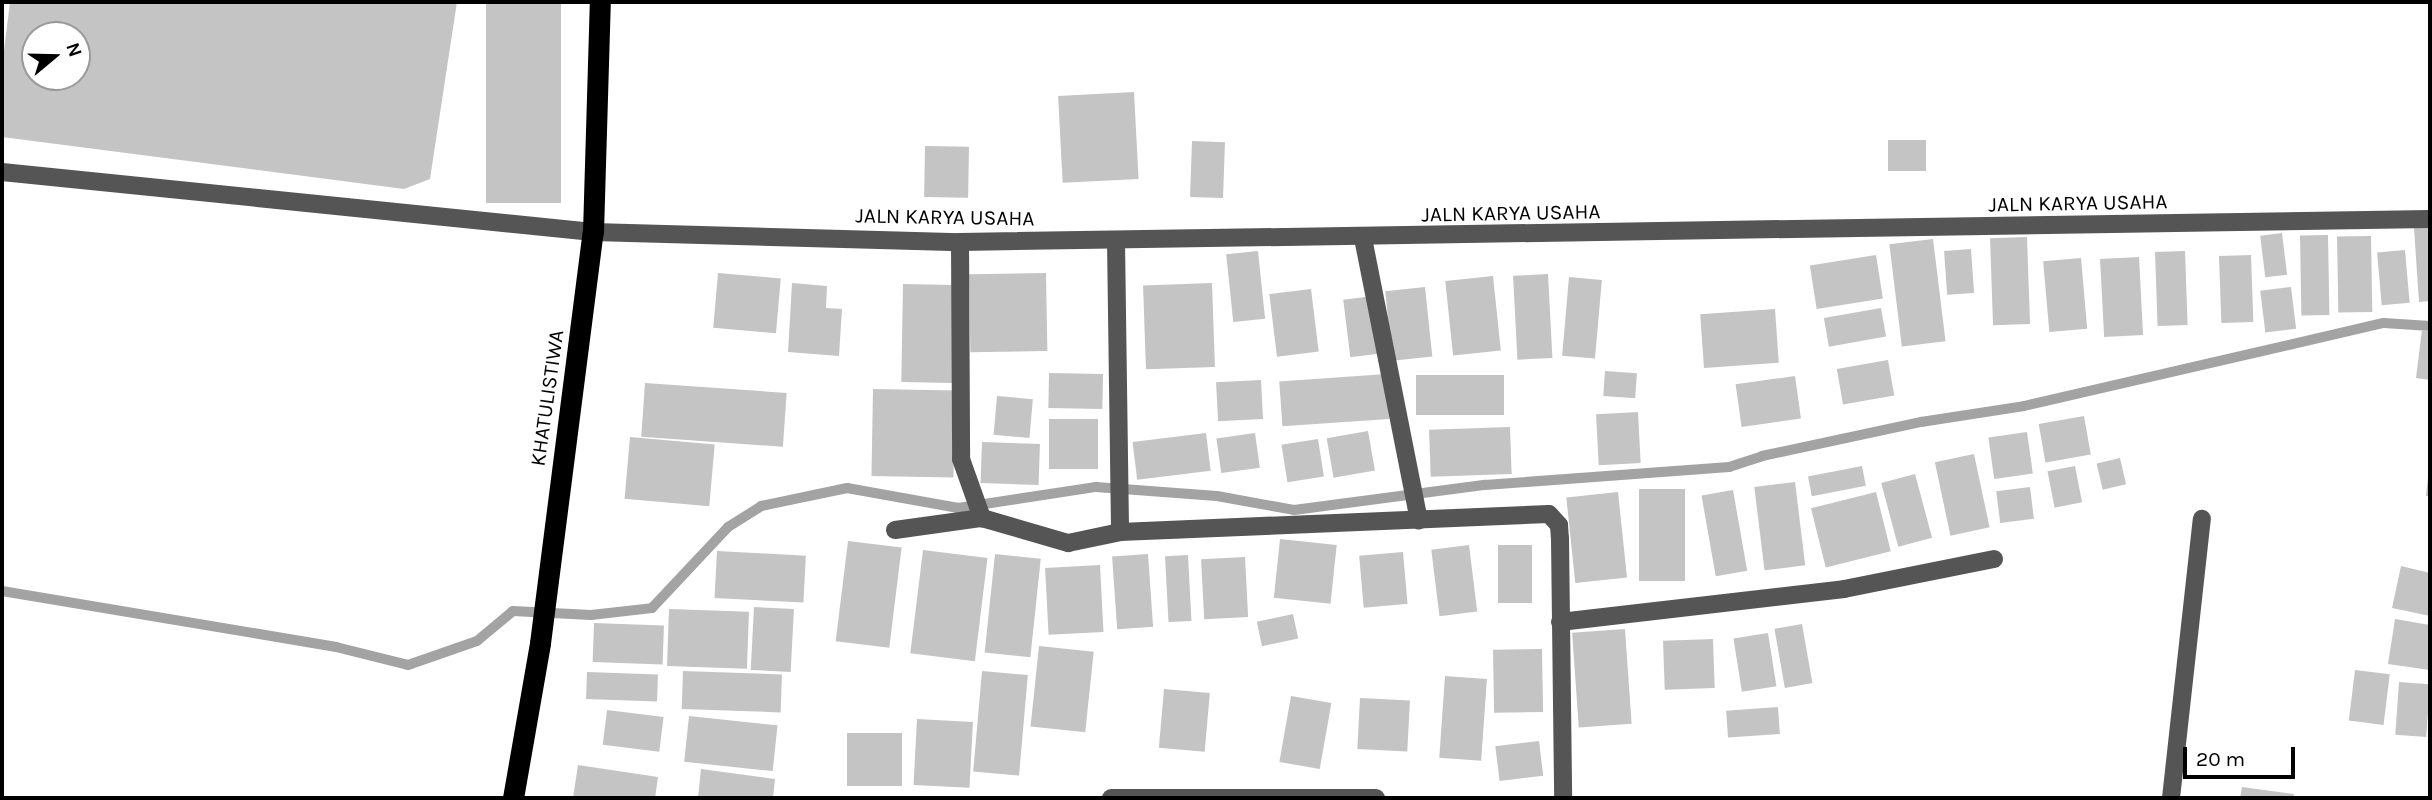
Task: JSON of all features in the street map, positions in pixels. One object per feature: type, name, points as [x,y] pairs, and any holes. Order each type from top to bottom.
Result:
[{"type":"highway","name":"KHATULISTIWA","points":[[513,798],[540,643],[593,232],[600,2]]},
{"type":"street","name":"JALN KARYA USAHA","points":[[2,172],[593,232],[960,242],[1116,242],[2430,219]]},
{"type":"street","points":[[1363,238],[1419,522]]},
{"type":"street","points":[[960,242],[961,459],[981,515]]},
{"type":"street","points":[[1116,242],[1121,524]]},
{"type":"street","points":[[895,530],[981,515],[1068,544],[1121,524],[1419,522],[1549,514],[1559,525],[1563,798]]},
{"type":"street","points":[[2171,798],[2202,519]]},
{"type":"street","points":[[1560,622],[1844,589],[1994,559]]},
{"type":"street","points":[[1111,798],[1376,798]]},
{"type":"building","points":[[10,2],[457,2],[430,179],[404,189],[2,137],[2,67]]},
{"type":"building","points":[[486,2],[561,2],[561,203],[486,203]]},
{"type":"building","points":[[1134,92],[1139,179],[1063,183],[1058,96]]},
{"type":"building","points":[[1888,140],[1926,140],[1926,171],[1888,171]]},
{"type":"building","points":[[1192,141],[1225,142],[1223,198],[1190,197]]},
{"type":"building","points":[[925,146],[969,147],[968,198],[924,197]]},
{"type":"building","points":[[2430,227],[2430,301],[2419,302],[2414,228]]},
{"type":"building","points":[[2282,233],[2287,275],[2265,277],[2260,236]]},
{"type":"building","points":[[2300,235],[2328,235],[2329,315],[2301,315]]},
{"type":"building","points":[[2371,236],[2372,312],[2338,313],[2337,237]]},
{"type":"building","points":[[2027,237],[2030,324],[1993,325],[1990,238]]},
{"type":"building","points":[[1933,239],[1946,341],[1902,347],[1889,244]]},
{"type":"building","points":[[1971,249],[1974,293],[1947,295],[1944,251]]},
{"type":"building","points":[[2405,250],[2410,303],[2382,305],[2377,252]]},
{"type":"building","points":[[1258,251],[1265,319],[1233,322],[1226,254]]},
{"type":"building","points":[[2185,251],[2188,325],[2158,326],[2155,252]]},
{"type":"building","points":[[1876,255],[1883,298],[1817,309],[1810,265]]},
{"type":"building","points":[[2251,255],[2253,322],[2221,323],[2219,256]]},
{"type":"building","points":[[2139,257],[2143,335],[2104,337],[2100,259]]},
{"type":"building","points":[[2081,258],[2087,329],[2049,332],[2043,261]]},
{"type":"building","points":[[718,273],[781,278],[776,333],[713,328]]},
{"type":"building","points":[[1046,273],[1047,351],[970,352],[969,274]]},
{"type":"building","points":[[1548,274],[1552,358],[1517,360],[1513,276]]},
{"type":"building","points":[[1493,276],[1501,351],[1453,356],[1445,281]]},
{"type":"building","points":[[1569,277],[1602,280],[1595,359],[1562,356]]},
{"type":"building","points":[[792,283],[827,286],[826,308],[842,309],[839,356],[788,352]]},
{"type":"building","points":[[1212,283],[1215,367],[1146,369],[1143,285]]},
{"type":"building","points":[[903,284],[954,285],[952,383],[901,382]]},
{"type":"building","points":[[1425,287],[1432,357],[1393,361],[1385,291]]},
{"type":"building","points":[[2291,287],[2296,329],[2265,332],[2260,291]]},
{"type":"building","points":[[1311,289],[1319,352],[1277,357],[1269,294]]},
{"type":"building","points":[[1373,296],[1380,354],[1350,357],[1343,300]]},
{"type":"building","points":[[1881,308],[1886,337],[1829,347],[1824,318]]},
{"type":"building","points":[[1775,309],[1779,363],[1704,368],[1700,314]]},
{"type":"building","points":[[2422,330],[2430,331],[2430,380],[2416,378]]},
{"type":"building","points":[[1888,360],[1894,395],[1843,404],[1837,369]]},
{"type":"building","points":[[1605,371],[1637,373],[1635,398],[1603,396]]},
{"type":"building","points":[[1049,373],[1103,374],[1102,409],[1048,408]]},
{"type":"building","points":[[1386,374],[1389,419],[1282,426],[1279,381]]},
{"type":"building","points":[[1416,375],[1504,375],[1504,415],[1416,415]]},
{"type":"building","points":[[1795,376],[1801,419],[1742,427],[1736,384]]},
{"type":"building","points":[[1261,380],[1263,419],[1218,421],[1216,382]]},
{"type":"building","points":[[645,383],[787,393],[783,447],[641,437]]},
{"type":"building","points":[[873,389],[955,390],[953,477],[871,476]]},
{"type":"building","points":[[997,396],[1033,399],[1029,438],[994,435]]},
{"type":"building","points":[[1638,412],[1641,463],[1599,465],[1596,414]]},
{"type":"building","points":[[2084,416],[2091,454],[2045,462],[2039,424]]},
{"type":"building","points":[[1049,419],[1098,419],[1098,469],[1049,469]]},
{"type":"building","points":[[1510,427],[1512,474],[1431,477],[1429,430]]},
{"type":"building","points":[[1368,431],[1375,470],[1334,478],[1327,438]]},
{"type":"building","points":[[2027,432],[2033,474],[1994,479],[1988,437]]},
{"type":"building","points":[[1206,433],[1211,471],[1137,480],[1133,442]]},
{"type":"building","points":[[1255,433],[1260,468],[1221,473],[1216,438]]},
{"type":"building","points":[[630,437],[715,444],[709,506],[625,499]]},
{"type":"building","points":[[1318,439],[1324,477],[1287,482],[1281,445]]},
{"type":"building","points":[[982,442],[1040,444],[1039,485],[981,483]]},
{"type":"building","points":[[1974,454],[1990,527],[1950,536],[1935,462]]},
{"type":"building","points":[[2120,458],[2126,484],[2103,490],[2097,463]]},
{"type":"building","points":[[1862,466],[1866,486],[1812,496],[1808,476]]},
{"type":"building","points":[[2075,466],[2082,502],[2055,508],[2048,471]]},
{"type":"building","points":[[1915,474],[1932,538],[1898,547],[1881,483]]},
{"type":"building","points":[[2428,476],[2430,496],[2426,496]]},
{"type":"building","points":[[1795,482],[1805,565],[1765,570],[1754,487]]},
{"type":"building","points":[[2030,487],[2034,519],[2000,523],[1996,491]]},
{"type":"building","points":[[1639,489],[1685,489],[1685,581],[1639,581]]},
{"type":"building","points":[[1733,490],[1747,571],[1716,576],[1701,496]]},
{"type":"building","points":[[1618,492],[1627,578],[1575,583],[1566,497]]},
{"type":"building","points":[[1876,492],[1891,551],[1826,567],[1811,508]]},
{"type":"building","points":[[1280,539],[1337,545],[1331,604],[1274,598]]},
{"type":"building","points":[[848,541],[902,548],[889,648],[836,641]]},
{"type":"building","points":[[1469,545],[1477,612],[1439,616],[1431,550]]},
{"type":"building","points":[[1498,545],[1532,545],[1532,603],[1498,603]]},
{"type":"building","points":[[923,550],[988,558],[975,661],[910,653]]},
{"type":"building","points":[[717,551],[806,556],[803,603],[715,598]]},
{"type":"building","points":[[1403,552],[1408,604],[1364,608],[1359,556]]},
{"type":"building","points":[[995,554],[1041,559],[1030,657],[985,652]]},
{"type":"building","points":[[1148,554],[1153,627],[1117,629],[1112,557]]},
{"type":"building","points":[[1188,555],[1191,621],[1168,622],[1165,556]]},
{"type":"building","points":[[1245,557],[1248,617],[1204,619],[1201,559]]},
{"type":"building","points":[[1100,565],[1104,632],[1049,635],[1045,568]]},
{"type":"building","points":[[2401,566],[2430,573],[2430,616],[2392,608]]},
{"type":"building","points":[[754,607],[794,609],[791,672],[751,670]]},
{"type":"building","points":[[669,609],[749,612],[747,669],[667,666]]},
{"type":"building","points":[[1293,614],[1298,638],[1262,646],[1257,622]]},
{"type":"building","points":[[2395,619],[2430,625],[2430,670],[2388,664]]},
{"type":"building","points":[[594,623],[664,625],[663,664],[593,662]]},
{"type":"building","points":[[1802,624],[1812,683],[1785,688],[1774,629]]},
{"type":"building","points":[[1625,629],[1632,724],[1579,727],[1572,633]]},
{"type":"building","points":[[1768,633],[1776,686],[1742,692],[1733,638]]},
{"type":"building","points":[[1713,639],[1715,688],[1665,690],[1663,641]]},
{"type":"building","points":[[1039,646],[1094,652],[1085,732],[1031,727]]},
{"type":"building","points":[[1542,649],[1543,712],[1494,713],[1493,650]]},
{"type":"building","points":[[2355,670],[2390,674],[2384,725],[2349,721]]},
{"type":"building","points":[[683,671],[782,674],[781,712],[682,709]]},
{"type":"building","points":[[982,671],[1028,675],[1019,776],[973,772]]},
{"type":"building","points":[[587,672],[658,674],[657,701],[586,699]]},
{"type":"building","points":[[1445,676],[1487,679],[1481,761],[1439,758]]},
{"type":"building","points":[[2399,682],[2430,684],[2426,737],[2395,735]]},
{"type":"building","points":[[1164,689],[1210,693],[1205,752],[1159,748]]},
{"type":"building","points":[[1291,696],[1331,703],[1320,769],[1279,762]]},
{"type":"building","points":[[1360,698],[1410,701],[1407,752],[1357,749]]},
{"type":"building","points":[[1778,707],[1780,734],[1728,738],[1726,711]]},
{"type":"building","points":[[607,710],[664,717],[659,752],[603,745]]},
{"type":"building","points":[[689,716],[778,725],[773,771],[684,762]]},
{"type":"building","points":[[917,719],[973,722],[969,788],[914,785]]},
{"type":"building","points":[[847,733],[902,733],[902,786],[847,786]]},
{"type":"building","points":[[1539,741],[1543,776],[1500,781],[1495,746]]},
{"type":"building","points":[[578,765],[658,777],[655,798],[573,798]]},
{"type":"building","points":[[701,769],[775,779],[773,798],[698,798]]},
{"type":"building","points":[[2242,787],[2294,794],[2293,798],[2240,798]]},
{"type":"waterway","points":[[2,591],[336,647],[408,665],[477,641],[513,611],[591,615],[652,608],[728,527],[761,506],[847,488],[958,508],[1096,487],[1217,496],[1294,510],[1485,485],[1729,467],[1762,456],[1921,422],[2024,406],[2384,323],[2430,326]]}]
